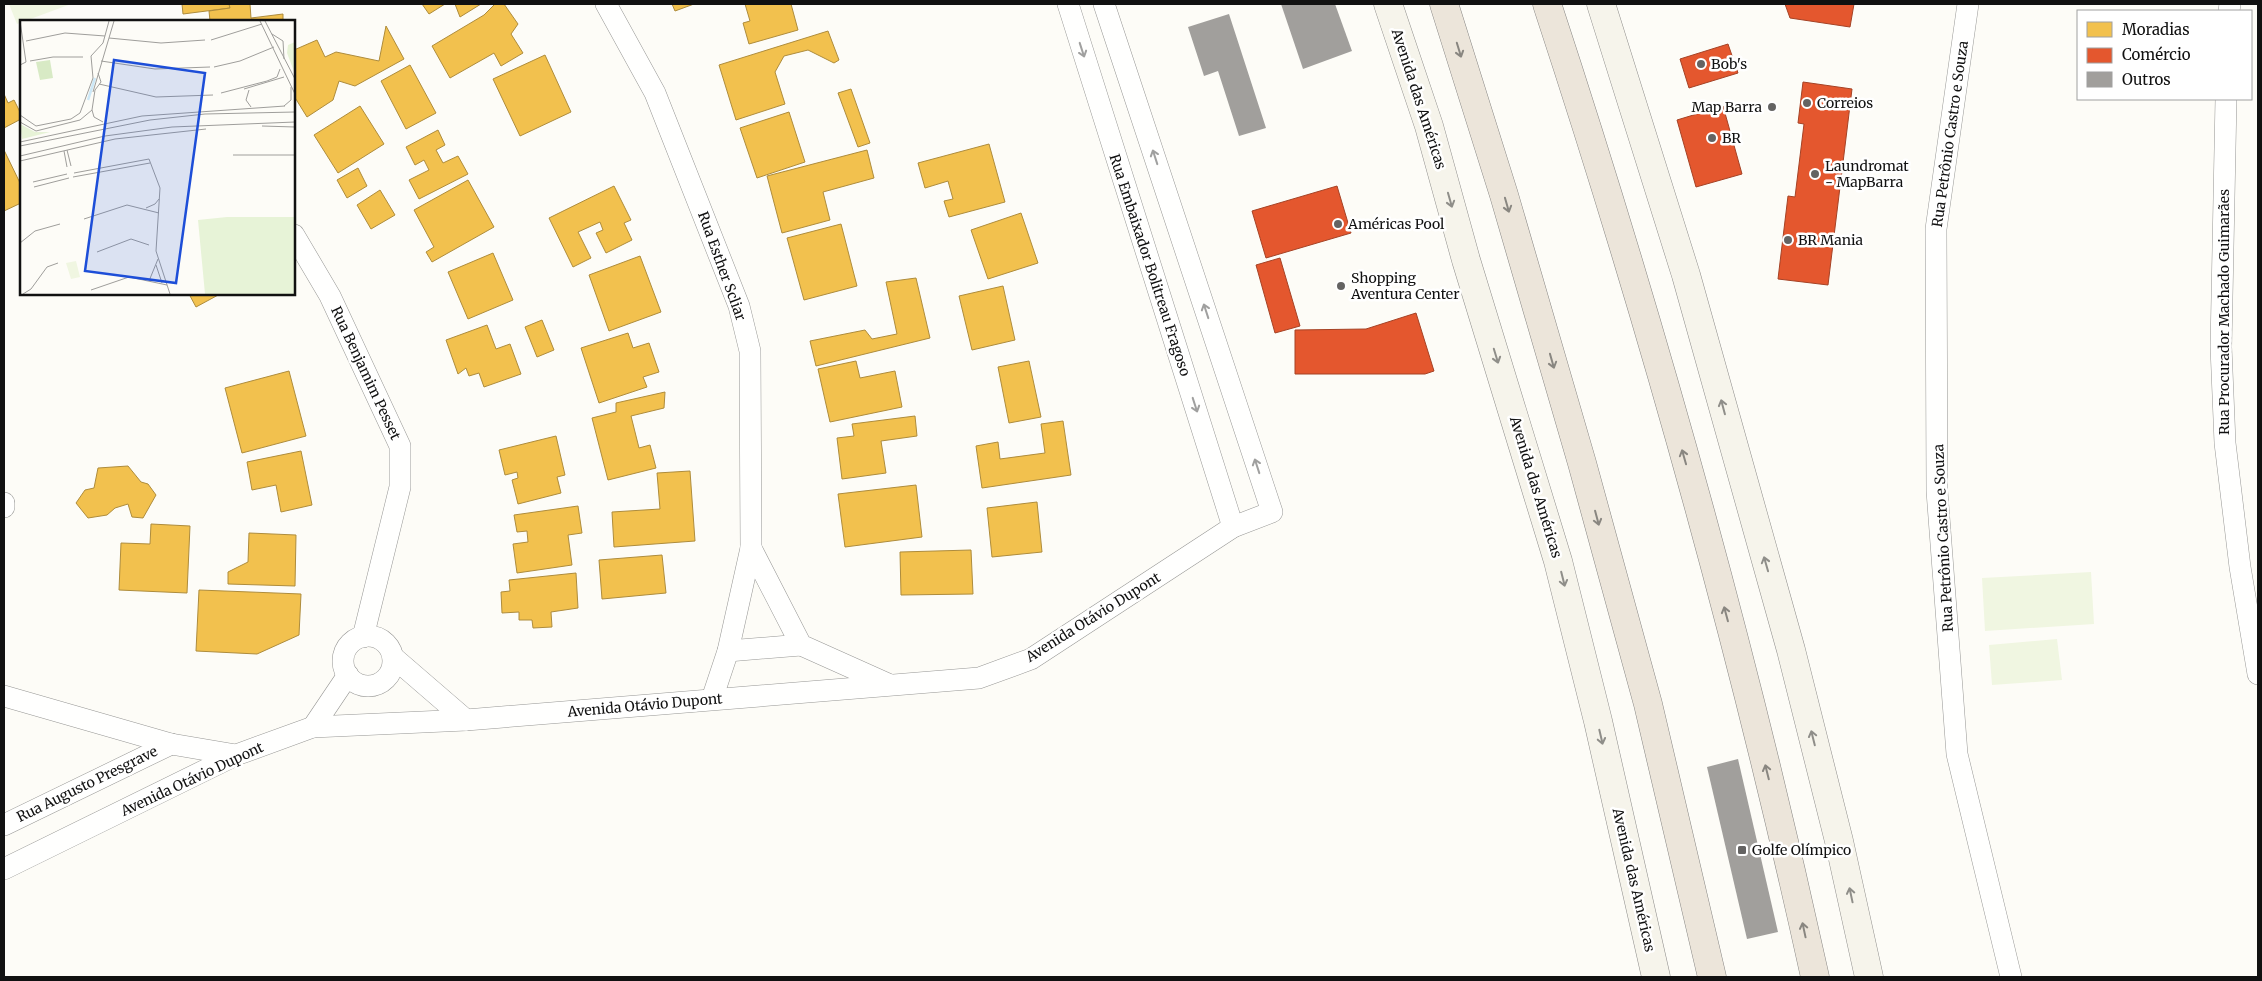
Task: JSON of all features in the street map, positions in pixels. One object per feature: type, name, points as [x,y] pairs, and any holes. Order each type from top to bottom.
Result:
[{"type":"highway","points":[[1444,4],[1504,195],[1648,704],[1712,977]]},
{"type":"highway","points":[[1547,4],[1646,323],[1685,459],[1786,845],[1815,977]]},
{"type":"main road","name":"Avenida das Américas","points":[[1388,4],[1429,126],[1466,260],[1558,562],[1598,722],[1656,977]]},
{"type":"main road","points":[[1601,4],[1686,275],[1791,650],[1839,841],[1869,977]]},
{"type":"street","name":"Rua Esther Scliar","points":[[606,4],[655,93],[739,306],[750,351],[751,548],[728,651],[712,700]]},
{"type":"street","name":"Rua Embaixador Bolitreau Fragoso","points":[[1068,4],[1233,527]]},
{"type":"street","name":"Avenida Otávio Dupont","points":[[4,869],[236,756],[312,726],[466,720],[979,678],[1031,659],[1233,527],[1272,512],[1104,4]]},
{"type":"street","name":"Rua Petrônio Castro e Souza","points":[[1968,4],[1936,229],[1937,491],[1958,754],[2010,977]]},
{"type":"street","name":"Rua Procurador Machado Guimarães","points":[[2226,100],[2221,347],[2225,443],[2240,567],[2258,674]]},
{"type":"street","name":"Rua Benjamim Pesset","points":[[295,237],[330,296],[400,446],[400,487],[363,637]]},
{"type":"street","points":[[4,503],[4,508]]},
{"type":"street","name":"Rua Esther Scliar","points":[[751,548],[801,644]]},
{"type":"street","points":[[393,657],[390,674],[378,685],[361,685],[348,676],[344,668],[345,652],[349,645],[363,637],[371,636],[385,643],[393,657],[466,720]]},
{"type":"street","points":[[728,651],[801,644],[891,686]]},
{"type":"street","points":[[312,726],[348,676]]},
{"type":"street","name":"Rua Augusto Presgrave","points":[[4,696],[171,744],[236,756]]},
{"type":"street","name":"Rua Augusto Presgrave","points":[[4,825],[171,744]]},
{"type":"green space","points":[[9,4],[71,4],[28,20],[20,20],[20,23],[17,24]]},
{"type":"green space","points":[[2091,572],[2094,624],[1985,631],[1982,578]]},
{"type":"green space","points":[[2057,639],[2062,680],[1992,685],[1989,645]]},
{"type":"building: Moradias","points":[[182,4],[229,4],[230,8],[183,14]]},
{"type":"building: Moradias","points":[[229,4],[250,4],[251,18],[283,14],[283,20],[210,20],[209,11],[230,8]]},
{"type":"building: Moradias","points":[[422,4],[445,4],[429,14]]},
{"type":"building: Moradias","points":[[455,4],[481,4],[460,17]]},
{"type":"building: Moradias","points":[[495,4],[504,4],[518,24],[511,34],[523,53],[501,66],[494,53],[450,78],[432,46],[484,15]]},
{"type":"building: Moradias","points":[[672,4],[694,4],[675,11]]},
{"type":"building: Moradias","points":[[745,4],[791,4],[798,30],[749,44],[743,23],[750,21]]},
{"type":"building: Moradias","points":[[386,26],[404,59],[355,86],[339,81],[333,100],[307,117],[295,98],[295,50],[317,40],[325,57],[336,52],[379,61]]},
{"type":"building: Moradias","points":[[828,31],[839,60],[834,63],[808,50],[784,56],[775,72],[785,104],[736,120],[719,65]]},
{"type":"building: Moradias","points":[[545,55],[571,112],[520,136],[493,79]]},
{"type":"building: Moradias","points":[[410,65],[436,113],[406,129],[381,81]]},
{"type":"building: Moradias","points":[[851,89],[870,143],[858,147],[838,93]]},
{"type":"building: Moradias","points":[[4,94],[8,103],[14,100],[20,112],[20,120],[4,128]]},
{"type":"building: Moradias","points":[[360,106],[384,144],[338,173],[314,135]]},
{"type":"building: Moradias","points":[[789,112],[805,162],[757,178],[740,128]]},
{"type":"building: Moradias","points":[[438,130],[445,145],[436,150],[443,163],[458,156],[468,174],[419,199],[409,180],[429,170],[424,160],[415,165],[406,147]]},
{"type":"building: Moradias","points":[[989,144],[1005,202],[949,217],[944,201],[953,199],[948,181],[925,188],[918,163]]},
{"type":"building: Moradias","points":[[4,150],[20,183],[20,203],[4,211]]},
{"type":"building: Moradias","points":[[867,150],[874,178],[823,192],[830,220],[782,233],[767,176]]},
{"type":"building: Moradias","points":[[358,168],[367,186],[347,198],[337,180]]},
{"type":"building: Moradias","points":[[468,180],[494,227],[432,262],[426,252],[434,247],[414,210]]},
{"type":"building: Moradias","points":[[614,186],[631,220],[624,223],[632,240],[606,253],[596,233],[603,230],[600,222],[578,232],[591,258],[573,267],[549,218]]},
{"type":"building: Moradias","points":[[380,190],[395,215],[371,229],[357,205]]},
{"type":"building: Moradias","points":[[1021,213],[1038,263],[988,279],[971,230]]},
{"type":"building: Moradias","points":[[841,224],[857,286],[804,300],[787,238]]},
{"type":"building: Moradias","points":[[493,253],[513,300],[468,319],[448,272]]},
{"type":"building: Moradias","points":[[640,256],[661,312],[609,331],[589,275]]},
{"type":"building: Moradias","points":[[916,278],[930,338],[816,366],[810,341],[865,330],[872,339],[897,334],[886,282]]},
{"type":"building: Moradias","points":[[1003,286],[1015,340],[972,350],[959,296]]},
{"type":"building: Moradias","points":[[190,295],[218,295],[196,307]]},
{"type":"building: Moradias","points":[[542,320],[554,350],[537,357],[525,327]]},
{"type":"building: Moradias","points":[[487,325],[496,349],[510,344],[521,374],[484,387],[479,373],[469,376],[466,368],[458,374],[446,340]]},
{"type":"building: Moradias","points":[[628,333],[633,348],[649,343],[659,372],[643,377],[647,387],[599,403],[581,348]]},
{"type":"building: Moradias","points":[[856,361],[860,378],[895,371],[902,407],[830,422],[818,369]]},
{"type":"building: Moradias","points":[[1029,361],[1041,417],[1009,423],[998,367]]},
{"type":"building: Moradias","points":[[289,371],[306,436],[242,453],[225,388]]},
{"type":"building: Moradias","points":[[665,392],[664,408],[631,416],[639,448],[650,445],[656,468],[608,480],[592,418],[616,412],[616,403]]},
{"type":"building: Moradias","points":[[915,416],[917,436],[881,441],[886,473],[842,479],[837,438],[854,436],[852,424]]},
{"type":"building: Moradias","points":[[1063,421],[1071,475],[982,488],[976,446],[998,442],[1000,459],[1045,453],[1041,424]]},
{"type":"building: Moradias","points":[[556,436],[565,475],[557,477],[561,493],[518,504],[512,480],[518,478],[517,472],[505,475],[499,450]]},
{"type":"building: Moradias","points":[[301,451],[312,505],[281,512],[276,485],[252,490],[247,462]]},
{"type":"building: Moradias","points":[[128,466],[141,482],[148,484],[156,495],[143,518],[132,517],[128,504],[115,508],[107,515],[88,518],[76,503],[85,490],[94,488],[98,468]]},
{"type":"building: Moradias","points":[[690,471],[695,541],[614,547],[612,512],[660,509],[657,473]]},
{"type":"building: Moradias","points":[[916,485],[922,537],[845,547],[838,494]]},
{"type":"building: Moradias","points":[[1037,502],[1042,552],[992,557],[987,508]]},
{"type":"building: Moradias","points":[[578,506],[582,533],[568,535],[572,565],[517,573],[513,544],[528,542],[527,531],[517,532],[514,515]]},
{"type":"building: Moradias","points":[[151,524],[190,526],[187,593],[119,590],[121,543],[150,544]]},
{"type":"building: Moradias","points":[[249,533],[296,535],[295,586],[228,584],[228,572],[248,562]]},
{"type":"building: Moradias","points":[[971,550],[973,594],[901,595],[900,552]]},
{"type":"building: Moradias","points":[[662,555],[666,593],[602,599],[599,560]]},
{"type":"building: Moradias","points":[[576,573],[578,608],[551,612],[552,627],[533,628],[532,620],[519,620],[519,612],[502,613],[501,592],[510,591],[509,580]]},
{"type":"building: Moradias","points":[[199,590],[301,594],[299,635],[257,654],[196,651]]},
{"type":"building: Comércio","points":[[1785,4],[1854,4],[1850,27],[1790,18]]},
{"type":"building: Comércio","points":[[1728,44],[1738,73],[1689,88],[1680,59]]},
{"type":"building: Comércio","points":[[1803,82],[1852,89],[1828,285],[1778,279],[1788,196],[1795,197],[1804,124],[1798,123]]},
{"type":"building: Comércio","points":[[1723,106],[1742,174],[1696,187],[1677,120]]},
{"type":"building: Comércio","points":[[1337,186],[1351,233],[1266,258],[1252,211]]},
{"type":"building: Comércio","points":[[1280,258],[1300,326],[1275,333],[1256,265]]},
{"type":"building: Comércio","points":[[1416,313],[1434,371],[1425,374],[1295,374],[1295,330],[1366,329]]},
{"type":"building: Outros","points":[[1281,4],[1335,4],[1352,51],[1303,69]]},
{"type":"building: Outros","points":[[1229,14],[1266,128],[1239,136],[1218,71],[1204,76],[1188,27]]},
{"type":"building: Outros","name":"Golfe Olímpico","points":[[1738,759],[1778,932],[1747,939],[1707,767]]},
{"type":"place","name":"Bob's","points":[[1701,64]]},
{"type":"place","name":"Correios","points":[[1807,103]]},
{"type":"place","name":"Map Barra","points":[[1772,107]]},
{"type":"place","name":"BR","points":[[1712,138]]},
{"type":"place","name":"Laundromat - MapBarra","points":[[1815,174]]},
{"type":"place","name":"Américas Pool","points":[[1338,224]]},
{"type":"place","name":"BR Mania","points":[[1788,240]]},
{"type":"place","name":"Shopping Aventura Center","points":[[1341,286]]},
{"type":"place","name":"Golfe Olímpico","points":[[1742,850]]}]
